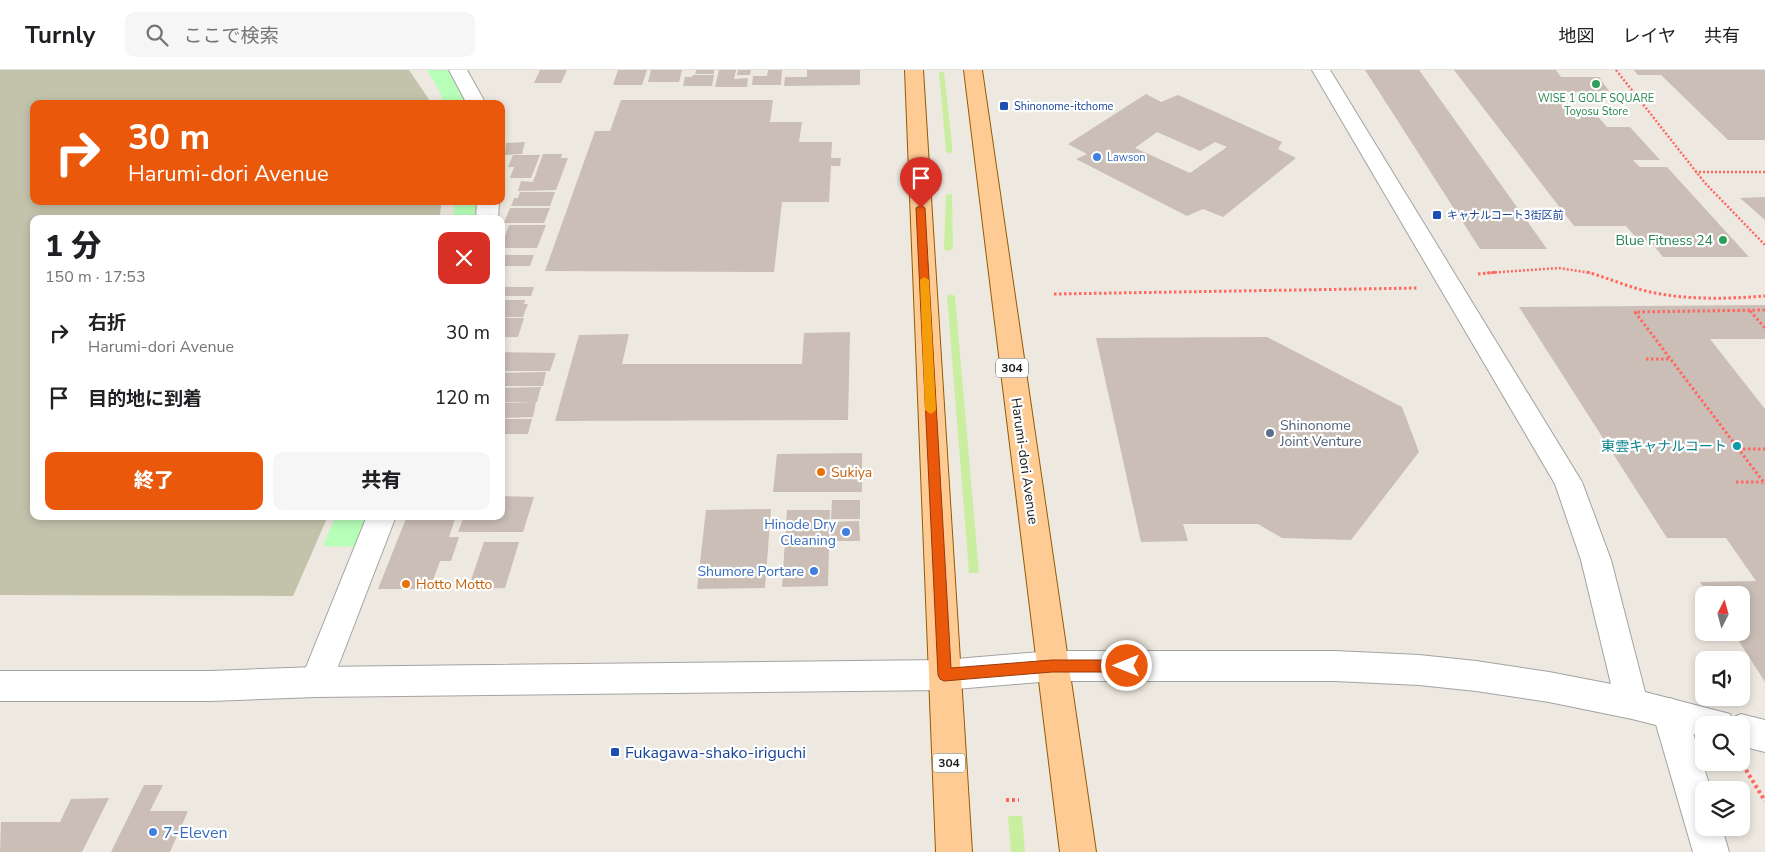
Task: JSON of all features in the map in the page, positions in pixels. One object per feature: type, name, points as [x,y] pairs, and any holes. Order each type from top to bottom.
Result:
[{"type":"main road","name":"304","points":[[914,70],[954,852]]},
{"type":"main road","name":"Harumi-dori Avenue","points":[[973,70],[1078,852]]},
{"type":"street","points":[[458,70],[475,100]]},
{"type":"street","points":[[1321,70],[1568,482],[1596,560],[1632,704]]},
{"type":"street","points":[[316,682],[380,520]]},
{"type":"street","points":[[0,686],[210,686],[316,682],[944,675],[1052,666],[1335,666],[1419,670],[1530,685],[1632,704],[1695,720]]},
{"type":"street","points":[[1670,714],[1695,797]]},
{"type":"street","points":[[1750,732],[1765,736]]},
{"type":"street","points":[[1707,836],[1711,852]]},
{"type":"path","points":[[1616,70],[1694,172],[1744,226],[1765,245]]},
{"type":"path","points":[[1694,172],[1765,172]]},
{"type":"path","points":[[1476,274],[1530,269],[1569,268],[1600,275],[1633,288],[1675,296],[1724,300],[1765,296]]},
{"type":"path","points":[[1054,294],[1421,288]]},
{"type":"path","points":[[1750,310],[1765,328]]},
{"type":"path","points":[[1764,483],[1634,312],[1765,310]]},
{"type":"path","points":[[1646,359],[1670,359]]},
{"type":"path","points":[[1738,449],[1765,448]]},
{"type":"path","points":[[1736,482],[1764,483]]},
{"type":"path","points":[[1747,771],[1765,801]]},
{"type":"path","points":[[1006,800],[1019,800]]},
{"type":"shaded area","points":[[0,70],[409,70],[429,100],[30,100],[30,205],[441,205],[440,215],[30,215],[30,520],[326,520],[293,596],[0,595]]},
{"type":"green space","points":[[427,70],[453,70],[466,100],[442,100],[440,92]]},
{"type":"green space","points":[[939,72],[944,72],[952,144],[952,152],[949,154],[946,151]]},
{"type":"green space","points":[[952,194],[953,249],[949,251],[944,249],[946,195]]},
{"type":"green space","points":[[455,205],[478,205],[477,215],[453,215]]},
{"type":"green space","points":[[950,294],[955,296],[979,573],[969,573],[947,296]]},
{"type":"green space","points":[[334,520],[366,520],[356,547],[323,546]]},
{"type":"green space","points":[[1008,816],[1022,816],[1025,852],[1011,852]]},
{"type":"building","points":[[540,70],[567,70],[561,83],[534,83]]},
{"type":"building","points":[[618,70],[647,70],[642,85],[613,85]]},
{"type":"building","points":[[651,70],[682,70],[679,82],[648,82]]},
{"type":"building","points":[[696,70],[714,70],[714,74],[695,74]]},
{"type":"building","points":[[719,70],[736,70],[734,79],[748,78],[747,87],[715,87]]},
{"type":"building","points":[[738,70],[751,70],[750,75],[737,75]]},
{"type":"building","points":[[768,70],[782,70],[781,85],[752,85],[753,76],[767,76]]},
{"type":"building","points":[[807,70],[860,70],[860,85],[784,86],[785,77],[807,77]]},
{"type":"building","points":[[1365,70],[1419,70],[1547,249],[1480,249]]},
{"type":"building","points":[[1454,70],[1556,70],[1561,77],[1599,77],[1609,91],[1558,92],[1574,111],[1593,111],[1607,127],[1630,127],[1660,160],[1633,160],[1640,167],[1667,167],[1749,257],[1663,257],[1650,241],[1639,241],[1626,226],[1574,226]]},
{"type":"building","points":[[1634,70],[1765,70],[1765,140],[1728,140],[1661,75],[1638,75]]},
{"type":"building","points":[[693,75],[714,75],[712,86],[683,86],[685,77],[692,77]]},
{"type":"building","points":[[1146,94],[1161,102],[1178,95],[1282,142],[1278,149],[1296,158],[1223,217],[1203,209],[1187,216],[1076,159],[1087,154],[1068,144]],"holes":[[[1157,132],[1200,151],[1215,142],[1227,147],[1190,173],[1135,148]]]},
{"type":"building","points":[[621,100],[773,100],[770,122],[802,122],[799,142],[832,142],[831,158],[841,158],[840,166],[831,166],[829,202],[782,202],[774,272],[545,271],[595,131],[610,131]]},
{"type":"building","points":[[525,142],[522,154],[505,155],[506,143]]},
{"type":"building","points":[[543,154],[562,154],[561,158],[568,158],[556,190],[518,191],[521,181],[533,182]]},
{"type":"building","points":[[513,155],[540,155],[531,178],[510,178],[514,167],[508,167]]},
{"type":"building","points":[[520,192],[555,192],[550,206],[511,206],[514,198],[518,198]]},
{"type":"building","points":[[1765,197],[1765,220],[1740,198]]},
{"type":"building","points":[[510,208],[550,208],[544,223],[505,223]]},
{"type":"building","points":[[509,225],[546,225],[537,248],[505,248],[505,236]]},
{"type":"building","points":[[505,255],[534,255],[530,266],[505,266]]},
{"type":"building","points":[[505,287],[534,287],[531,296],[505,296]]},
{"type":"building","points":[[505,300],[525,300],[524,304],[528,304],[523,317],[505,317]]},
{"type":"building","points":[[1765,305],[1765,339],[1710,339],[1765,409],[1765,682],[1750,659],[1750,651],[1745,651],[1739,641],[1750,641],[1750,586],[1702,586],[1700,582],[1756,581],[1726,538],[1667,538],[1519,307]]},
{"type":"building","points":[[505,318],[524,318],[518,337],[505,337]]},
{"type":"building","points":[[850,332],[848,420],[555,421],[579,335],[629,334],[622,364],[802,364],[804,333]]},
{"type":"building","points":[[1267,337],[1402,407],[1419,452],[1351,540],[1282,538],[1258,524],[1183,524],[1188,541],[1141,542],[1096,338]]},
{"type":"building","points":[[505,352],[556,353],[550,371],[505,371]]},
{"type":"building","points":[[546,372],[543,386],[505,386],[505,373]]},
{"type":"building","points":[[541,387],[537,402],[505,402],[505,388]]},
{"type":"building","points":[[536,402],[533,417],[505,418],[505,403]]},
{"type":"building","points":[[505,419],[532,419],[528,434],[505,434]]},
{"type":"building","points":[[862,453],[862,492],[773,492],[777,454]]},
{"type":"building","points":[[505,496],[534,497],[523,532],[458,532],[462,520],[505,520]]},
{"type":"building","points":[[832,500],[860,500],[860,519],[831,519]]},
{"type":"building","points":[[771,509],[765,588],[697,589],[706,510]]},
{"type":"building","points":[[787,510],[830,510],[828,586],[782,587]]},
{"type":"building","points":[[405,520],[455,520],[449,537],[459,537],[451,561],[440,561],[430,589],[378,589]]},
{"type":"building","points":[[859,521],[860,541],[831,541],[831,522]]},
{"type":"building","points":[[484,542],[519,542],[505,588],[468,589]]},
{"type":"building","points":[[144,785],[163,785],[150,811],[188,811],[170,852],[111,852]]},
{"type":"building","points":[[109,798],[82,852],[0,852],[1,822],[60,822],[71,799]]},
{"type":"slow traffic","points":[[924,280],[931,410]]},
{"type":"place","name":"WISE 1 GOLF SQUARE Toyosu Store","points":[[1596,84]]},
{"type":"place","name":"Shinonome-itchome","points":[[1004,106]]},
{"type":"place","name":"Lawson","points":[[1097,157]]},
{"type":"place","name":"キャナルコート3街区前","points":[[1437,215]]},
{"type":"place","name":"Blue Fitness 24","points":[[1723,240]]},
{"type":"place","name":"Shinonome Joint Venture","points":[[1270,433]]},
{"type":"place","name":"東雲キャナルコート","points":[[1737,446]]},
{"type":"place","name":"Sukiya","points":[[821,472]]},
{"type":"place","name":"Hinode Dry Cleaning","points":[[846,532]]},
{"type":"place","name":"Shumore Portare","points":[[814,571]]},
{"type":"place","name":"Hotto Motto","points":[[406,584]]},
{"type":"place","name":"Fukagawa-shako-iriguchi","points":[[615,752]]},
{"type":"place","name":"7-Eleven","points":[[153,832]]},
{"type":"route","points":[[921,208],[944,675],[1052,666],[1127,666]]}]
